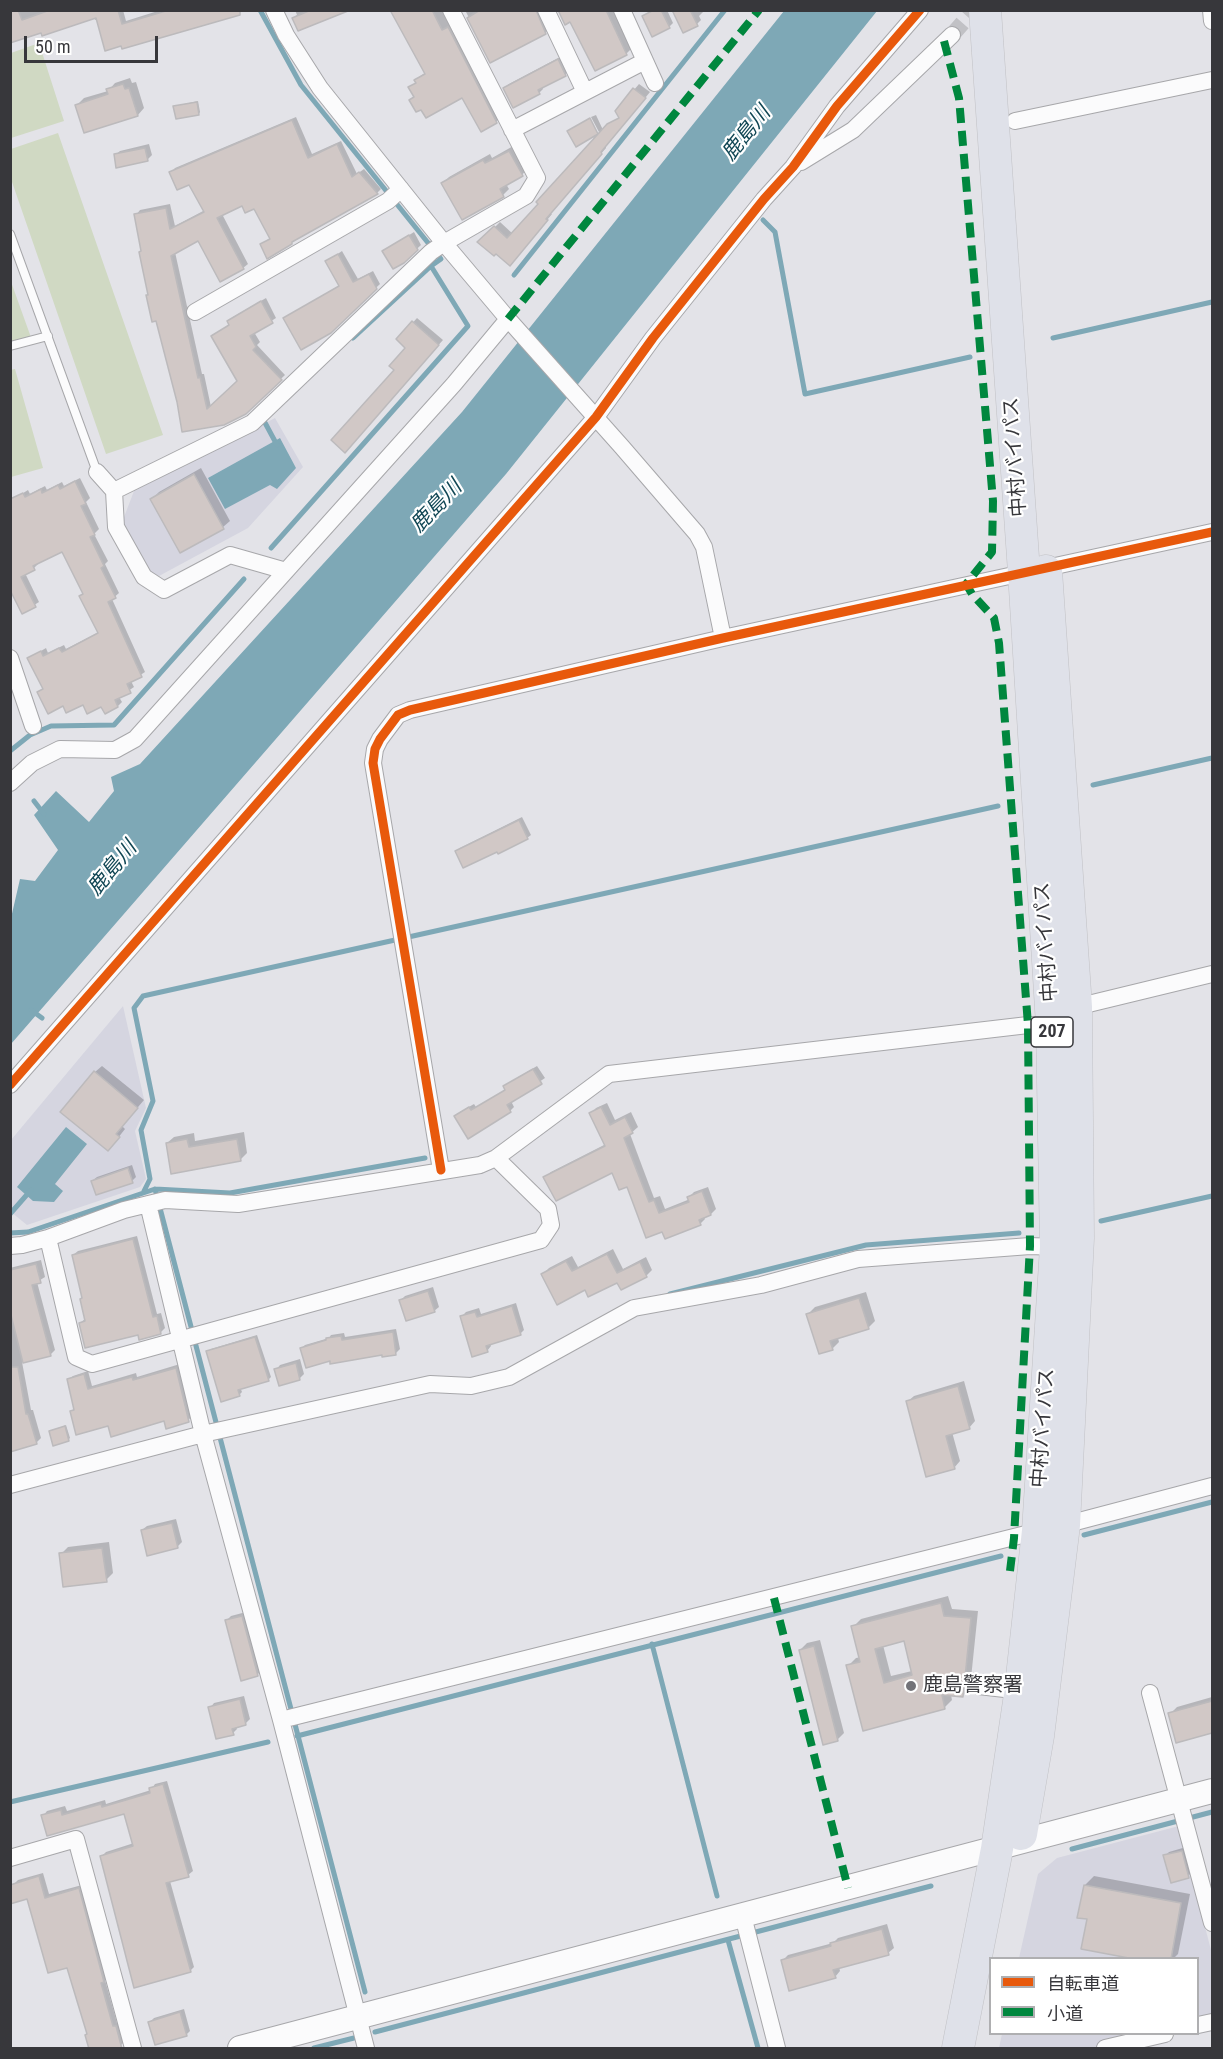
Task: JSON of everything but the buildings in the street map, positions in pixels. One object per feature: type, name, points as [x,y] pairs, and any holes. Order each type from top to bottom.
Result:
[{"type":"highway","name":"中村バイパス","points":[[985,10],[1035,570]]},
{"type":"highway","name":"中村バイパス","points":[[958,2049],[1008,1846],[1038,1736],[1051,1528],[1078,1238],[1035,570],[1015,121],[1007,10]]},
{"type":"highway","name":"中村バイパス","points":[[996,1957],[1020,1695],[1051,1528],[1056,1247],[1064,1016]]},
{"type":"highway","points":[[978,2049],[989,1990]]},
{"type":"street","points":[[274,10],[286,35],[320,88],[401,189],[437,248],[508,318],[596,417],[700,541],[704,547],[723,638]]},
{"type":"street","points":[[114,491],[252,423],[437,248],[526,196],[537,178],[451,10]]},
{"type":"street","points":[[546,10],[585,92]]},
{"type":"street","points":[[622,10],[655,83]]},
{"type":"street","points":[[10,1085],[596,417],[653,338],[764,199],[793,167],[837,106],[920,10]]},
{"type":"street","points":[[1211,10],[1212,21]]},
{"type":"street","points":[[793,167],[853,130],[952,35]]},
{"type":"street","points":[[512,130],[645,61]]},
{"type":"street","points":[[1015,121],[1212,80]]},
{"type":"street","points":[[195,312],[388,201],[401,189]]},
{"type":"street","points":[[10,783],[32,763],[60,749],[115,750],[135,739],[454,384],[508,318]]},
{"type":"street","points":[[97,472],[114,491],[116,527],[144,577],[164,590],[230,555],[286,571]]},
{"type":"street","points":[[441,1170],[374,763],[375,749],[398,716],[410,710],[723,638],[1212,532]]},
{"type":"street","points":[[10,658],[17,702],[33,726]]},
{"type":"street","points":[[10,1246],[48,1238],[124,1210],[165,1200],[238,1203],[480,1165],[496,1158],[609,1074],[1028,1025],[1212,974]]},
{"type":"street","points":[[48,1238],[76,1357],[92,1364],[541,1240],[551,1225],[548,1209],[496,1158]]},
{"type":"street","points":[[148,1204],[203,1434],[281,1720],[366,2049]]},
{"type":"street","points":[[10,1485],[203,1434],[430,1384],[471,1386],[509,1377],[634,1308],[761,1285],[858,1259],[1030,1246],[1056,1247]]},
{"type":"street","points":[[281,1720],[1212,1486]]},
{"type":"street","points":[[1150,1693],[1212,1923]]},
{"type":"street","points":[[240,2049],[358,2017],[746,1928],[1008,1846],[1182,1813],[1212,1791]]},
{"type":"street","points":[[10,1858],[76,1839],[133,2049]]},
{"type":"street","points":[[746,1928],[777,2049]]},
{"type":"street","points":[[1105,2049],[1161,2035]]},
{"type":"lane","points":[[10,234],[97,472]]},
{"type":"lane","points":[[10,346],[48,336]]},
{"type":"lane","points":[[978,1690],[1020,1695]]},
{"type":"shaded area","points":[[275,418],[303,467],[248,528],[159,576],[147,570],[121,525],[134,491]]},
{"type":"shaded area","points":[[123,1006],[146,1108],[135,1131],[146,1179],[140,1187],[27,1225],[11,1212],[11,1140]]},
{"type":"shaded area","points":[[1179,1826],[1212,1954],[1212,2026],[1199,2029],[1199,1957],[1019,1957],[1038,1874],[1057,1858]]},
{"type":"shaded area","points":[[1002,2035],[1175,2035],[1118,2048],[999,2048]]},
{"type":"green space","points":[[39,43],[64,121],[11,138],[11,53]]},
{"type":"green space","points":[[58,133],[163,435],[106,454],[11,179],[11,149]]},
{"type":"green space","points":[[10,279],[33,343],[10,350]]},
{"type":"green space","points":[[15,369],[43,468],[11,477],[10,370]]},
{"type":"water","name":"鹿島川","points":[[784,11],[877,11],[506,474],[11,1044],[11,918],[20,879],[35,881],[58,850],[34,815],[56,791],[89,822],[114,791],[111,777],[140,764],[462,412]]},
{"type":"water","points":[[280,438],[296,468],[277,489],[270,485],[225,509],[208,478]]},
{"type":"water","points":[[66,1127],[87,1144],[55,1184],[63,1191],[54,1202],[33,1201],[17,1187]]},
{"type":"waterway","points":[[260,10],[301,85],[441,259],[431,266],[468,326],[271,548]]},
{"type":"waterway","points":[[514,275],[725,10]]},
{"type":"waterway","points":[[763,220],[775,232],[805,394],[970,357]]},
{"type":"waterway","points":[[353,338],[431,266]]},
{"type":"waterway","points":[[1053,338],[1212,302]]},
{"type":"waterway","points":[[266,417],[263,419],[277,445]]},
{"type":"waterway","points":[[10,751],[30,735],[51,726],[114,725],[244,579]]},
{"type":"waterway","points":[[1093,785],[1212,758]]},
{"type":"waterway","points":[[34,801],[44,814]]},
{"type":"waterway","points":[[144,1191],[150,1179],[141,1130],[153,1101],[134,1008],[143,996],[998,806]]},
{"type":"waterway","points":[[31,1010],[42,1018]]},
{"type":"waterway","points":[[10,1233],[28,1232],[155,1189],[230,1193],[425,1158]]},
{"type":"waterway","points":[[155,1189],[365,1992]]},
{"type":"waterway","points":[[10,1214],[31,1190]]},
{"type":"waterway","points":[[1101,1221],[1212,1196]]},
{"type":"waterway","points":[[670,1294],[866,1245],[1019,1233]]},
{"type":"waterway","points":[[1084,1535],[1212,1502]]},
{"type":"waterway","points":[[297,1736],[1001,1556]]},
{"type":"waterway","points":[[652,1644],[717,1896]]},
{"type":"waterway","points":[[10,1802],[268,1742]]},
{"type":"waterway","points":[[1072,1849],[1212,1812]]},
{"type":"waterway","points":[[375,2032],[931,1886]]},
{"type":"waterway","points":[[728,1940],[758,2048]]},
{"type":"waterway","points":[[314,2048],[354,2038]]},
{"type":"tunnel","points":[[952,35],[974,10]]},
{"type":"marked path","points":[[508,319],[759,10]]},
{"type":"marked path","points":[[944,41],[959,98],[993,501],[992,552],[966,584],[994,618],[999,643],[1028,1025],[1030,1246],[1014,1538],[1010,1571]]},
{"type":"marked path","points":[[774,1598],[848,1888]]},
{"type":"cycle path","points":[[10,1085],[596,417],[653,338],[764,199],[793,167],[837,106],[920,10]]},
{"type":"cycle path","points":[[441,1170],[373,763],[375,749],[380,739],[398,715],[410,710],[723,638],[1212,532]]},
{"type":"place","name":"鹿島警察署","points":[[911,1686]]}]
